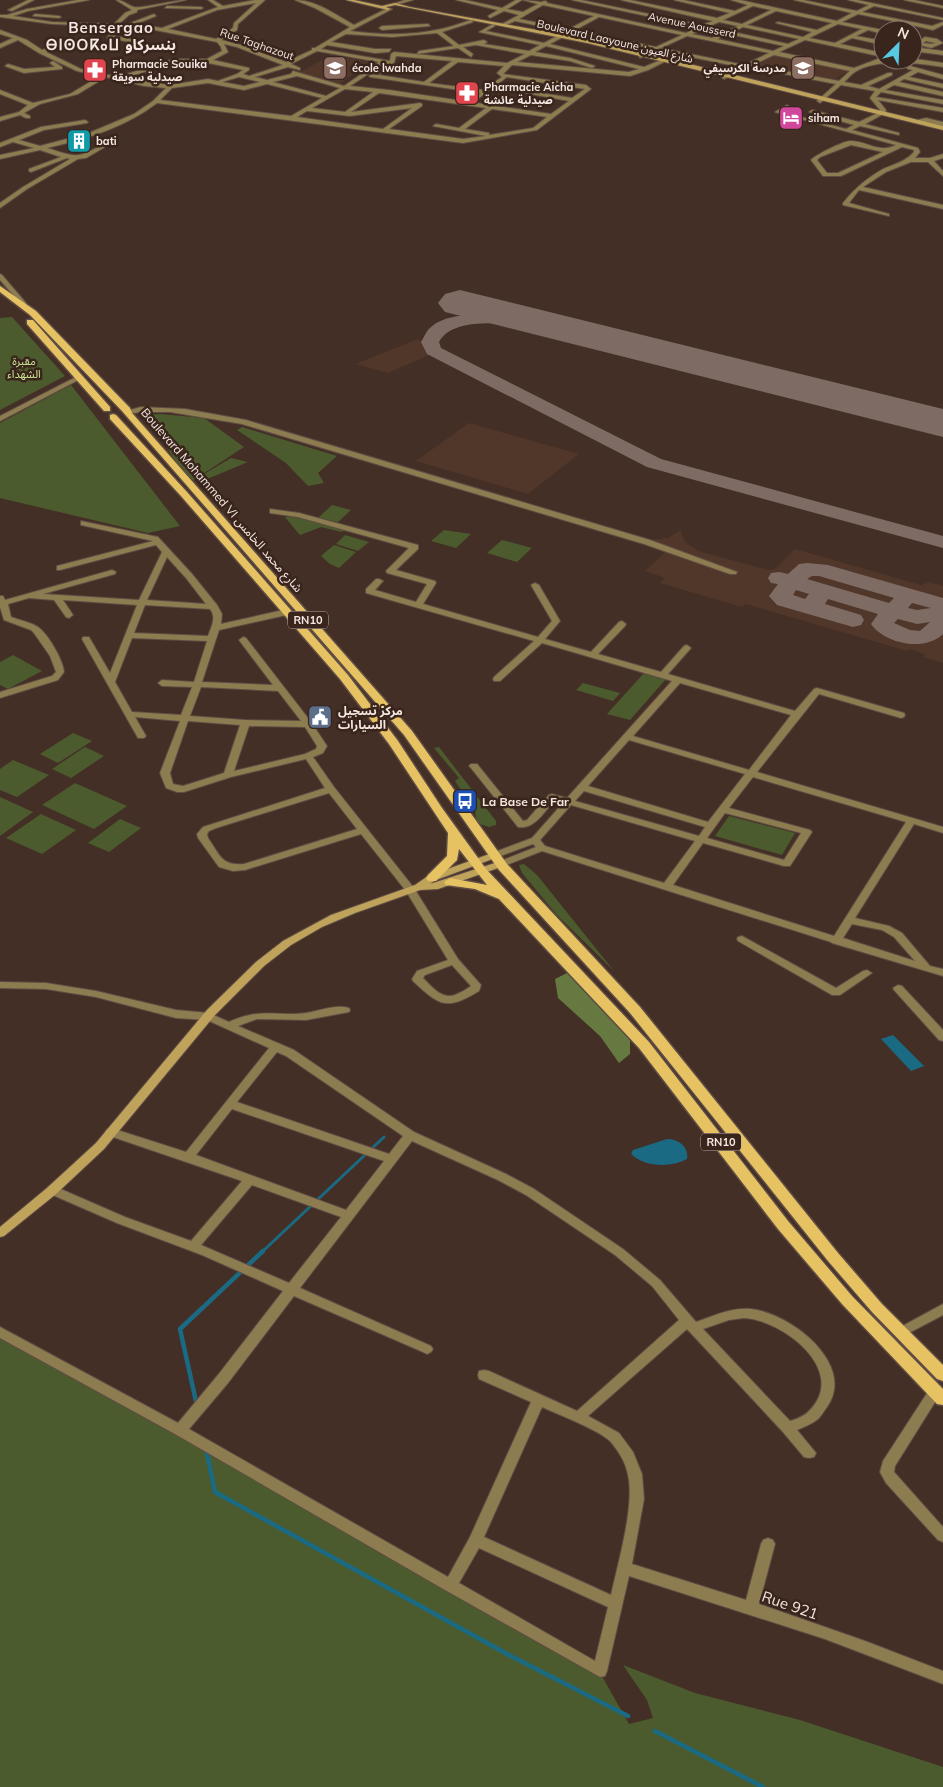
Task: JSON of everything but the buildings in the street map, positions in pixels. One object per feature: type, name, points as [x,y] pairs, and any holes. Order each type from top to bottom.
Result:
[{"type":"main road","name":"Boulevard Mohammed VI شارع محمد الخامس","points":[[0,288],[24,304],[127,412],[188,485],[408,733],[498,860]]},
{"type":"main road","name":"Boulevard Mohammed VI شارع محمد الخامس","points":[[0,296],[24,316],[80,377],[340,672],[394,743],[478,867]]},
{"type":"main road","points":[[110,413],[127,412]]},
{"type":"main road","points":[[432,878],[453,857],[454,834]]},
{"type":"main road","name":"RN10","points":[[498,860],[538,908],[635,1010],[864,1293],[901,1332],[940,1368]]},
{"type":"main road","name":"RN10","points":[[478,867],[656,1058],[783,1224],[847,1300],[939,1395]]},
{"type":"main road","points":[[450,882],[478,886],[503,896]]},
{"type":"main road","points":[[847,1300],[864,1293]]},
{"type":"street","points":[[1,15],[26,0]]},
{"type":"street","points":[[1,15],[32,0]]},
{"type":"street","points":[[8,11],[69,0]]},
{"type":"street","points":[[1,15],[87,0]]},
{"type":"street","points":[[118,0],[134,9],[181,0],[201,8]]},
{"type":"street","points":[[148,0],[163,7],[216,9],[262,0]]},
{"type":"street","points":[[210,0],[223,8]]},
{"type":"street","points":[[208,61],[225,52],[224,47],[218,40],[236,29],[236,24],[262,0]]},
{"type":"street","points":[[297,0],[317,7],[354,27]]},
{"type":"street","name":"Boulevard Laayoune شارع العيون","points":[[348,0],[504,25],[560,37],[943,129]]},
{"type":"street","name":"Boulevard Laayoune شارع العيون","points":[[361,0],[560,37]]},
{"type":"street","points":[[247,78],[280,69],[375,15],[411,0]]},
{"type":"street","points":[[458,0],[523,14]]},
{"type":"street","points":[[490,17],[520,0]]},
{"type":"street","name":"Avenue Aousserd","points":[[525,0],[854,70]]},
{"type":"street","points":[[504,25],[548,0]]},
{"type":"street","points":[[574,0],[703,27]]},
{"type":"street","points":[[571,30],[626,0],[873,53]]},
{"type":"street","points":[[676,0],[735,12]]},
{"type":"street","points":[[733,0],[873,30]]},
{"type":"street","points":[[642,56],[761,0]]},
{"type":"street","points":[[796,0],[897,20]]},
{"type":"street","points":[[790,12],[817,0]]},
{"type":"street","points":[[850,0],[865,1],[943,19]]},
{"type":"street","points":[[894,9],[909,0],[943,7]]},
{"type":"street","points":[[726,77],[873,4]]},
{"type":"street","points":[[796,27],[831,7]]},
{"type":"street","points":[[115,25],[127,14],[136,11],[134,9]]},
{"type":"street","points":[[162,30],[216,9]]},
{"type":"street","points":[[712,40],[776,9]]},
{"type":"street","points":[[17,13],[58,16]]},
{"type":"street","points":[[764,30],[798,13]]},
{"type":"street","name":"Rue Taghazout","points":[[1,15],[52,23],[139,26],[218,40],[287,64],[298,72]]},
{"type":"street","points":[[129,26],[154,15]]},
{"type":"street","points":[[640,24],[656,17]]},
{"type":"street","points":[[835,45],[852,37],[883,17]]},
{"type":"street","points":[[514,19],[655,50],[943,102]]},
{"type":"street","points":[[344,32],[389,36],[412,35],[438,32],[471,21]]},
{"type":"street","points":[[778,23],[817,32]]},
{"type":"street","points":[[923,42],[929,37],[933,28],[943,23]]},
{"type":"street","points":[[382,28],[406,28],[428,25]]},
{"type":"street","points":[[492,25],[482,32],[585,53],[646,69]]},
{"type":"street","points":[[138,47],[139,42],[109,37],[139,26]]},
{"type":"street","points":[[923,26],[933,28]]},
{"type":"street","points":[[406,28],[412,35],[422,40]]},
{"type":"street","points":[[0,32],[18,38],[69,66],[84,72],[170,87],[204,81],[219,82],[243,88],[298,72]]},
{"type":"street","points":[[438,32],[471,55]]},
{"type":"street","points":[[728,32],[789,46]]},
{"type":"street","points":[[414,56],[422,52],[478,44],[498,35]]},
{"type":"street","points":[[389,36],[386,46],[389,50],[394,54],[414,56],[630,74],[661,62]]},
{"type":"street","points":[[155,101],[459,142],[497,136],[534,129],[588,88],[500,74],[509,64],[560,37]]},
{"type":"street","points":[[852,37],[873,41]]},
{"type":"street","points":[[929,37],[943,37]]},
{"type":"street","points":[[929,37],[939,43]]},
{"type":"street","points":[[939,43],[943,37]]},
{"type":"street","points":[[2,44],[18,38]]},
{"type":"street","points":[[42,52],[83,38]]},
{"type":"street","points":[[325,43],[375,51],[389,50]]},
{"type":"street","points":[[923,43],[939,43]]},
{"type":"street","points":[[478,44],[526,54],[570,60],[591,66],[603,72]]},
{"type":"street","points":[[30,45],[22,48],[60,68]]},
{"type":"street","points":[[429,45],[436,50]]},
{"type":"street","points":[[314,49],[392,62]]},
{"type":"street","points":[[923,50],[943,53]]},
{"type":"street","points":[[556,68],[585,53]]},
{"type":"street","points":[[376,76],[392,62],[394,54]]},
{"type":"street","points":[[424,84],[463,56],[471,55],[494,58],[488,62]]},
{"type":"street","name":"Boulevard Laayoune شارع العيون","points":[[642,56],[726,77]]},
{"type":"street","points":[[120,78],[173,61],[208,61],[247,69],[239,76],[219,82]]},
{"type":"street","points":[[292,118],[342,87],[366,75],[384,61]]},
{"type":"street","points":[[821,100],[854,70],[873,63]]},
{"type":"street","points":[[923,63],[943,65]]},
{"type":"street","points":[[8,66],[24,71],[69,66]]},
{"type":"street","points":[[280,69],[298,72],[342,87],[552,116]]},
{"type":"street","points":[[848,130],[881,114],[883,110],[874,99],[874,94],[880,90],[916,71],[943,77]]},
{"type":"street","points":[[862,87],[890,74]]},
{"type":"street","points":[[0,119],[21,113],[34,105],[74,94],[106,75]]},
{"type":"street","points":[[366,75],[484,92]]},
{"type":"street","points":[[239,76],[325,97]]},
{"type":"street","points":[[468,104],[506,76]]},
{"type":"street","points":[[905,78],[943,86]]},
{"type":"street","points":[[331,124],[396,80]]},
{"type":"street","points":[[894,83],[943,94]]},
{"type":"street","points":[[921,98],[943,86]]},
{"type":"street","points":[[0,157],[39,148],[123,122],[155,101],[170,87]]},
{"type":"street","points":[[383,131],[446,87]]},
{"type":"street","points":[[517,91],[574,100]]},
{"type":"street","points":[[0,92],[34,105]]},
{"type":"street","points":[[0,98],[10,95]]},
{"type":"street","points":[[874,99],[943,110]]},
{"type":"street","points":[[874,99],[943,116]]},
{"type":"street","points":[[306,109],[344,114],[420,105]]},
{"type":"street","points":[[787,107],[778,112],[900,144],[916,150],[910,160]]},
{"type":"street","points":[[460,130],[490,108]]},
{"type":"street","points":[[812,112],[897,134]]},
{"type":"street","points":[[21,113],[28,117]]},
{"type":"street","name":"Boulevard Laayoune شارع العيون","points":[[881,114],[943,129]]},
{"type":"street","points":[[916,121],[926,120],[943,124]]},
{"type":"street","points":[[2,143],[43,128],[85,122]]},
{"type":"street","points":[[66,126],[81,136]]},
{"type":"street","points":[[436,126],[497,136]]},
{"type":"street","points":[[14,140],[71,157],[84,157],[109,143]]},
{"type":"street","points":[[886,151],[850,143],[818,156],[814,160],[825,175],[835,176],[886,151],[900,144]]},
{"type":"street","points":[[887,215],[845,205],[858,188],[884,172],[910,160],[930,160],[943,156]]},
{"type":"street","points":[[31,170],[71,157]]},
{"type":"street","points":[[0,206],[25,188],[72,162],[71,157]]},
{"type":"street","points":[[930,160],[943,174]]},
{"type":"street","points":[[858,188],[943,207]]},
{"type":"street","points":[[0,198],[10,200]]},
{"type":"street","points":[[0,276],[24,304]]},
{"type":"street","points":[[0,419],[80,377]]},
{"type":"street","points":[[127,412],[132,406],[193,413],[242,422],[647,542],[732,572]]},
{"type":"street","points":[[127,412],[140,414],[160,410]]},
{"type":"street","points":[[273,511],[299,515],[415,547],[390,571],[432,583],[418,605]]},
{"type":"street","points":[[84,523],[150,537],[159,542],[214,606],[218,614],[197,685],[165,772],[169,786],[184,789],[228,775],[308,756],[320,750],[322,746],[308,724],[243,640]]},
{"type":"street","points":[[60,568],[159,542]]},
{"type":"street","points":[[111,681],[141,604],[166,552]]},
{"type":"street","points":[[0,695],[55,678],[60,674],[61,670],[58,662],[35,628],[7,618],[2,600],[31,596],[112,572]]},
{"type":"street","points":[[379,581],[369,591],[797,714]]},
{"type":"street","points":[[498,679],[539,641],[556,621],[535,585]]},
{"type":"street","points":[[31,596],[141,604],[214,606]]},
{"type":"street","points":[[58,599],[69,615]]},
{"type":"street","points":[[215,628],[288,612]]},
{"type":"street","points":[[592,656],[622,624]]},
{"type":"street","points":[[130,635],[212,639]]},
{"type":"street","points":[[86,639],[142,736]]},
{"type":"street","points":[[662,676],[687,648]]},
{"type":"street","points":[[0,1233],[52,1190],[100,1146],[209,1017],[252,970],[288,942],[332,919],[415,888],[432,878],[478,867],[539,844],[569,800],[678,680]]},
{"type":"street","points":[[162,683],[280,688]]},
{"type":"street","points":[[667,886],[723,809],[797,714],[817,692],[901,715]]},
{"type":"street","points":[[128,714],[244,723],[308,724]]},
{"type":"street","points":[[228,775],[244,723]]},
{"type":"street","points":[[628,737],[943,830]]},
{"type":"street","points":[[308,756],[363,830],[415,888],[454,961],[476,986],[471,992],[446,1002],[441,1000],[417,979],[421,973],[454,961]]},
{"type":"street","points":[[474,766],[521,826],[530,822],[552,797],[569,800],[787,864],[807,832],[723,809]]},
{"type":"street","points":[[582,786],[710,826]]},
{"type":"street","points":[[331,789],[213,826],[206,829],[202,834],[203,838],[222,866],[233,868],[363,830]]},
{"type":"street","points":[[836,941],[911,821]]},
{"type":"street","points":[[539,844],[836,941],[943,973]]},
{"type":"street","points":[[415,888],[428,888],[450,882],[478,867]]},
{"type":"street","points":[[849,920],[885,928],[898,936],[928,968]]},
{"type":"street","points":[[742,939],[836,992],[868,973]]},
{"type":"street","points":[[0,985],[54,988],[96,994],[176,1014],[209,1017],[276,1046],[313,1067],[410,1134],[530,1192],[619,1252],[656,1283],[690,1325],[788,1428],[809,1453]]},
{"type":"street","points":[[898,988],[943,1036]]},
{"type":"street","points":[[229,1026],[247,1016],[263,1014],[302,1017],[335,1009],[345,1010]]},
{"type":"street","points":[[188,1157],[276,1046]]},
{"type":"street","points":[[230,1104],[391,1159]]},
{"type":"street","points":[[111,1132],[188,1157],[348,1216]]},
{"type":"street","points":[[180,1430],[223,1379],[410,1134]]},
{"type":"street","points":[[193,1247],[249,1180]]},
{"type":"street","points":[[52,1190],[120,1220],[193,1247],[427,1348]]},
{"type":"street","points":[[901,1332],[943,1308]]},
{"type":"street","points":[[578,1418],[690,1325],[734,1313],[754,1314],[781,1321],[796,1331],[817,1353],[829,1377],[828,1395],[815,1414],[788,1428]]},
{"type":"street","points":[[0,1332],[180,1430],[600,1671],[624,1568],[637,1499],[635,1474],[628,1456],[614,1437],[578,1418],[484,1375]]},
{"type":"street","points":[[939,1395],[888,1465],[887,1472],[891,1479],[943,1536]]},
{"type":"street","points":[[450,1586],[476,1540],[538,1401]]},
{"type":"street","points":[[476,1540],[616,1604]]},
{"type":"street","points":[[751,1609],[768,1544]]},
{"type":"street","name":"Rue 921","points":[[624,1568],[881,1653],[943,1678]]},
{"type":"shaded area","name":"école lwahda","points":[[331,55],[371,62],[338,85],[298,73]]},
{"type":"shaded area","name":"مدرسة الكرسيفي","points":[[776,55],[850,71],[834,81],[754,66]]},
{"type":"shaded area","points":[[418,339],[434,353],[388,373],[355,364]]},
{"type":"shaded area","points":[[469,423],[579,454],[528,494],[416,461]]},
{"type":"shaded area","points":[[680,530],[685,542],[698,551],[769,570],[775,569],[795,549],[921,585],[929,582],[943,586],[943,663],[923,657],[925,654],[909,649],[907,651],[746,604],[742,607],[660,583],[665,578],[645,571],[665,552],[649,540],[668,538]]},
{"type":"green space","name":"مقبرة الشهداء","points":[[12,317],[65,376],[0,410],[0,318]]},
{"type":"green space","points":[[71,385],[180,526],[148,533],[0,498],[0,423]]},
{"type":"green space","points":[[160,414],[204,418],[244,447],[189,483],[147,415]]},
{"type":"green space","points":[[242,427],[337,456],[318,473],[324,483],[308,486],[286,463],[237,430]]},
{"type":"green space","points":[[231,458],[248,462],[200,482],[199,477]]},
{"type":"green space","points":[[332,505],[351,510],[338,522],[318,518]]},
{"type":"green space","points":[[293,516],[344,530],[342,532],[321,527],[300,535],[285,517]]},
{"type":"green space","points":[[444,530],[471,534],[456,548],[431,541]]},
{"type":"green space","points":[[345,535],[369,542],[358,551],[336,544]]},
{"type":"green space","points":[[502,540],[532,548],[517,562],[487,553]]},
{"type":"green space","points":[[334,545],[356,552],[339,568],[330,564],[321,556]]},
{"type":"green space","points":[[13,655],[42,671],[8,689],[0,685],[0,662]]},
{"type":"green space","points":[[644,673],[666,679],[630,720],[607,714]]},
{"type":"green space","points":[[583,683],[620,693],[613,701],[576,690]]},
{"type":"green space","points":[[73,733],[92,741],[58,763],[40,754]]},
{"type":"green space","points":[[85,747],[104,756],[71,778],[52,769]]},
{"type":"green space","points":[[439,747],[496,821],[496,825],[489,827],[477,823],[475,811],[455,781],[459,778],[434,748]]},
{"type":"green space","points":[[13,760],[49,775],[17,797],[0,790],[0,769]]},
{"type":"green space","points":[[75,783],[127,806],[94,829],[42,805]]},
{"type":"green space","points":[[0,797],[33,812],[0,836]]},
{"type":"green space","points":[[41,814],[76,830],[42,854],[6,838]]},
{"type":"green space","points":[[729,816],[795,833],[782,855],[715,836]]},
{"type":"green space","points":[[120,819],[141,828],[109,852],[88,843]]},
{"type":"green space","points":[[524,864],[537,875],[614,971],[556,914],[522,873],[519,865]]},
{"type":"green space","points":[[567,973],[630,1037],[630,1054],[619,1063],[600,1036],[558,998],[555,979]]},
{"type":"green space","points":[[0,1334],[557,1646],[603,1678],[629,1724],[653,1718],[647,1700],[623,1665],[695,1693],[800,1720],[943,1767],[943,1787],[0,1787]]},
{"type":"water","points":[[893,1035],[924,1066],[911,1071],[881,1039]]},
{"type":"water","points":[[667,1139],[675,1140],[685,1147],[687,1159],[673,1164],[658,1165],[643,1162],[631,1154],[633,1150]]},
{"type":"waterway","points":[[262,1252],[384,1137]]},
{"type":"waterway","points":[[197,1406],[180,1329],[263,1251]]},
{"type":"waterway","points":[[206,1449],[215,1492],[507,1654],[628,1716]]},
{"type":"waterway","points":[[655,1731],[763,1787]]},
{"type":"taxiway","points":[[543,323],[499,319],[463,321],[447,325],[436,332],[430,342],[433,350],[438,354],[654,463],[943,542]]},
{"type":"taxiway","points":[[792,582],[807,569],[820,570],[943,605]]},
{"type":"taxiway","points":[[779,578],[792,582]]},
{"type":"taxiway","points":[[792,582],[893,611]]},
{"type":"taxiway","points":[[792,582],[780,596],[785,600],[817,609]]},
{"type":"taxiway","points":[[817,609],[813,603],[818,597]]},
{"type":"taxiway","points":[[893,611],[903,601]]},
{"type":"taxiway","points":[[817,609],[853,620]]},
{"type":"taxiway","points":[[893,611],[917,617],[943,613]]},
{"type":"taxiway","points":[[893,611],[882,624],[895,632],[909,636],[920,638],[927,636],[943,621]]},
{"type":"runway","points":[[460,303],[943,423]]},
{"type":"place","name":"école lwahda","points":[[335,68]]},
{"type":"place","name":"مدرسة الكرسيفي","points":[[803,68]]},
{"type":"place","name":"Pharmacie Souika صيدلية سويقة","points":[[95,70]]},
{"type":"place","name":"Pharmacie Aicha صيدلية عائشة","points":[[467,93]]},
{"type":"place","name":"siham","points":[[791,118]]},
{"type":"place","name":"bati","points":[[79,141]]},
{"type":"place","name":"مركز تسجيل السيارات","points":[[320,717]]},
{"type":"place","name":"La Base De Far","points":[[465,801]]},
{"type":"district","name":"Bensergao ⴱⵏⵙⵔⴽⴰⵡ بنسركاو","points":[[111,36]]}]
